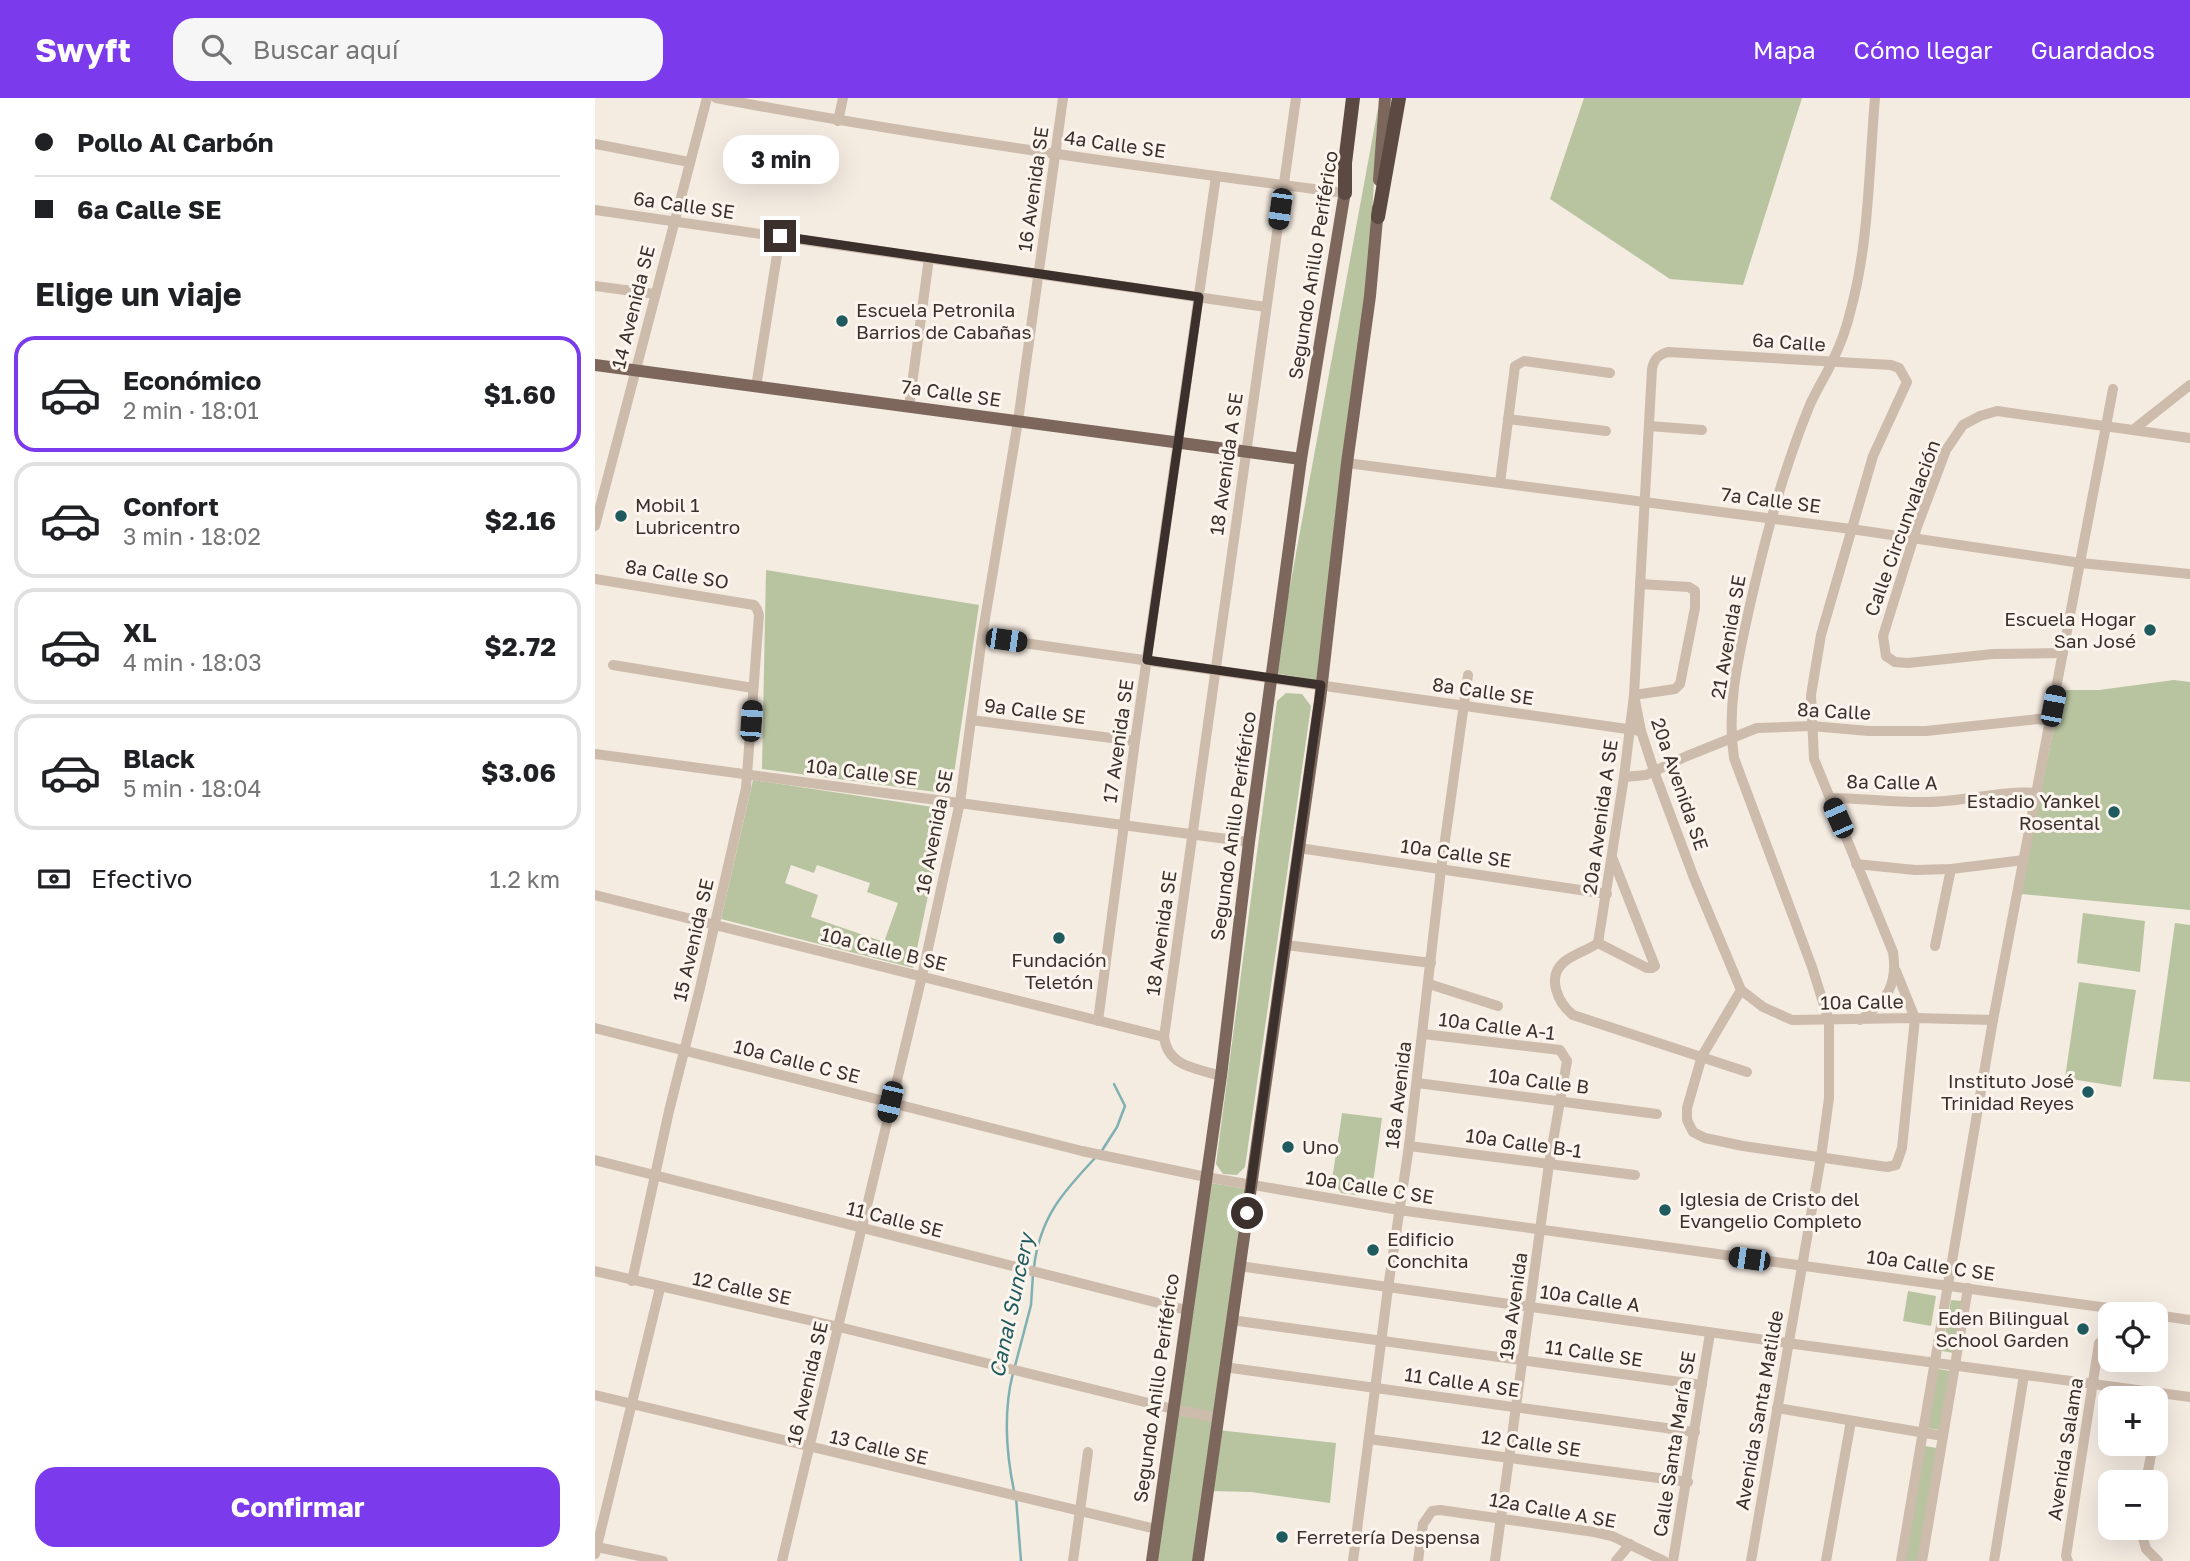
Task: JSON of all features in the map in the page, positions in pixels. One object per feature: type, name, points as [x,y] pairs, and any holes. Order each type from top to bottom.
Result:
[{"type":"highway","points":[[1345,193],[1345,163],[1353,98]]},
{"type":"highway","points":[[1378,217],[1399,98]]},
{"type":"main road","name":"Segundo Anillo Periférico","points":[[1152,1561],[1221,1076],[1249,842],[1301,459],[1360,98]]},
{"type":"main road","points":[[1198,1561],[1321,685],[1370,296],[1385,98]]},
{"type":"main road","name":"7a Calle SE","points":[[595,365],[1301,459]]},
{"type":"street","name":"14 Avenida SE","points":[[595,526],[707,98]]},
{"type":"street","name":"4a Calle SE","points":[[716,98],[838,121],[1345,193]]},
{"type":"street","points":[[838,121],[843,98]]},
{"type":"street","name":"16 Avenida SE","points":[[782,1561],[922,976],[960,802],[982,637],[1018,421],[1063,98]]},
{"type":"street","name":"18 Avenida A SE","points":[[1192,834],[1296,98]]},
{"type":"street","name":"21 Avenida SE","points":[[1802,1266],[1829,1098],[1829,1020],[1734,758],[1733,697],[1739,655],[1769,520],[1786,463],[1810,402],[1832,363],[1851,309],[1863,248],[1875,98]]},
{"type":"street","points":[[595,144],[689,162]]},
{"type":"street","name":"17 Avenida SE","points":[[1098,1021],[1216,176]]},
{"type":"street","name":"6a Calle SE","points":[[595,209],[1266,307]]},
{"type":"street","points":[[757,387],[780,236]]},
{"type":"street","points":[[909,407],[929,258]]},
{"type":"street","points":[[595,286],[655,294]]},
{"type":"street","name":"6a Calle","points":[[1659,355],[1678,352],[1891,365],[1899,368],[1907,382],[1873,456],[1851,529]]},
{"type":"street","name":"20a Avenida SE","points":[[1659,355],[1654,360],[1652,369],[1634,695],[1636,730],[1741,990]]},
{"type":"street","points":[[1500,483],[1515,366],[1518,363],[1524,361],[1610,373]]},
{"type":"street","points":[[2133,430],[2190,385]]},
{"type":"street","points":[[1901,1561],[1993,1020],[2113,389]]},
{"type":"street","name":"Calle Circunvalación","points":[[2063,653],[1993,654],[1908,663],[1895,662],[1886,656],[1883,636],[1946,450],[1963,425],[1997,411],[2190,438]]},
{"type":"street","points":[[1508,419],[1606,431]]},
{"type":"street","points":[[1649,426],[1702,430]]},
{"type":"street","name":"7a Calle SE","points":[[1347,463],[1851,529],[2081,563],[2190,574]]},
{"type":"street","points":[[1741,990],[1703,1056],[1687,1108],[1687,1120],[1693,1132],[1705,1138],[1876,1168],[1896,1165],[1902,1148],[1915,1018],[1896,971],[1893,952],[1814,759],[1811,726],[1811,695],[1821,635],[1851,529]]},
{"type":"street","name":"8a Calle SO","points":[[595,579],[754,605]]},
{"type":"street","points":[[1634,695],[1675,689],[1680,684],[1696,598],[1695,591],[1689,587],[1640,584]]},
{"type":"street","name":"15 Avenida SE","points":[[632,1281],[748,775],[759,615],[754,605]]},
{"type":"street","points":[[982,637],[1273,678]]},
{"type":"street","points":[[613,665],[753,688]]},
{"type":"street","name":"18a Avenida","points":[[1353,1561],[1468,676]]},
{"type":"street","name":"8a Calle SE","points":[[1273,678],[1636,730]]},
{"type":"street","name":"8a Calle","points":[[1625,777],[1646,775],[1687,755],[1732,740],[1757,728],[1811,726],[1869,731],[1926,731],[2038,719],[2050,721]]},
{"type":"street","name":"9a Calle SE","points":[[971,720],[1135,741]]},
{"type":"street","name":"20a Avenida A SE","points":[[1598,943],[1625,777],[1636,730]]},
{"type":"street","name":"10a Calle SE","points":[[595,754],[1249,842]]},
{"type":"street","name":"8a Calle A","points":[[1830,798],[1930,802],[2036,793]]},
{"type":"street","name":"18 Avenida SE","points":[[1164,1037],[1192,834]]},
{"type":"street","name":"10a Calle SE","points":[[1299,848],[1607,894]]},
{"type":"street","points":[[1612,857],[1655,960],[1654,968],[1647,968],[1598,943],[1562,963],[1555,985],[1564,1008],[1573,1015],[1747,1072]]},
{"type":"street","points":[[1856,864],[1915,870],[1951,869],[2024,860]]},
{"type":"street","points":[[1935,946],[1951,869]]},
{"type":"street","name":"10a Calle B SE","points":[[595,895],[1164,1037]]},
{"type":"street","points":[[1286,945],[1431,962]]},
{"type":"street","points":[[1860,1020],[1883,1001],[1896,971]]},
{"type":"street","points":[[1429,984],[1498,1006]]},
{"type":"street","name":"10a Calle","points":[[1741,990],[1778,1016],[1792,1020],[1993,1020]]},
{"type":"street","name":"10a Calle C SE","points":[[595,1028],[1082,1151],[1252,1186],[1399,1210],[2098,1307]]},
{"type":"street","name":"10a Calle A-1","points":[[1423,1034],[1560,1050],[1565,1055]]},
{"type":"street","points":[[1164,1037],[1166,1049],[1176,1062],[1221,1076]]},
{"type":"street","name":"19a Avenida","points":[[1495,1561],[1549,1164],[1567,1061],[1565,1055]]},
{"type":"street","name":"10a Calle B","points":[[1417,1083],[1657,1114]]},
{"type":"street","name":"10a Calle B-1","points":[[1409,1146],[1635,1175]]},
{"type":"street","name":"11 Calle SE","points":[[595,1160],[1186,1310]]},
{"type":"street","name":"10a Calle A","points":[[1239,1266],[2107,1386]]},
{"type":"street","name":"Avenida Santa Matilde","points":[[1751,1561],[1802,1266]]},
{"type":"street","name":"12 Calle SE","points":[[595,1271],[839,1327],[1173,1409]]},
{"type":"street","points":[[660,1288],[597,1533],[596,1551],[663,1561]]},
{"type":"street","points":[[1922,1561],[1968,1288]]},
{"type":"street","name":"10a Calle C SE","points":[[2168,1317],[2190,1320]]},
{"type":"street","name":"11 Calle SE","points":[[1231,1320],[1702,1385]]},
{"type":"street","name":"Calle Santa María SE","points":[[1673,1561],[1688,1482],[1710,1333]]},
{"type":"street","name":"Avenida Salama","points":[[2068,1561],[2066,1556],[2098,1349]]},
{"type":"street","name":"11 Calle A SE","points":[[1224,1367],[1695,1432]]},
{"type":"street","points":[[1994,1561],[2024,1374]]},
{"type":"street","name":"10a Calle A","points":[[2168,1394],[2190,1396]]},
{"type":"street","name":"13 Calle SE","points":[[595,1395],[1156,1530]]},
{"type":"street","points":[[1777,1408],[1943,1436]]},
{"type":"street","points":[[1173,1409],[1217,1418]]},
{"type":"street","points":[[1826,1561],[1851,1421]]},
{"type":"street","name":"12 Calle SE","points":[[1369,1439],[1688,1482]]},
{"type":"street","points":[[1073,1561],[1088,1452]]},
{"type":"street","name":"12a Calle A SE","points":[[1418,1561],[1423,1524],[1431,1511],[1448,1510],[1594,1532],[1630,1544],[1664,1561]]},
{"type":"street","points":[[2143,1540],[2146,1549],[2158,1561]]},
{"type":"street","points":[[1616,1561],[1630,1544]]},
{"type":"green space","points":[[1584,98],[1802,98],[1743,285],[1670,279],[1550,199]]},
{"type":"green space","points":[[1378,108],[1367,307],[1317,680],[1274,673]]},
{"type":"green space","points":[[766,570],[979,605],[951,794],[762,769]]},
{"type":"green space","name":"Estadio Yankel Rosental","points":[[2174,680],[2190,682],[2190,910],[2021,894],[2061,690],[2099,690]]},
{"type":"green space","points":[[1286,693],[1302,694],[1311,706],[1245,1167],[1237,1175],[1223,1174],[1216,1164],[1277,701]]},
{"type":"green space","points":[[753,780],[946,809],[913,968],[721,919]],"holes":[[[791,865],[814,873],[817,865],[870,883],[867,892],[898,903],[884,942],[811,917],[818,895],[785,883]]]},
{"type":"green space","points":[[2083,913],[2145,921],[2140,972],[2077,963]]},
{"type":"green space","points":[[2175,923],[2190,925],[2190,1082],[2153,1079]]},
{"type":"green space","points":[[2079,982],[2136,990],[2121,1087],[2065,1078]]},
{"type":"green space","points":[[1342,1113],[1382,1118],[1371,1197],[1341,1193],[1332,1180]]},
{"type":"green space","points":[[1205,1182],[1247,1189],[1216,1417],[1173,1408]]},
{"type":"green space","points":[[1908,1291],[1936,1296],[1931,1326],[1903,1321]]},
{"type":"green space","points":[[1951,1300],[1962,1301],[1953,1353],[1942,1351]]},
{"type":"green space","points":[[1938,1369],[1950,1371],[1940,1430],[1927,1428]]},
{"type":"green space","points":[[1173,1411],[1216,1418],[1198,1561],[1153,1561]]},
{"type":"green space","points":[[1218,1430],[1336,1443],[1330,1503],[1251,1492],[1210,1491]]},
{"type":"green space","points":[[1925,1446],[1937,1448],[1918,1561],[1905,1561]]},
{"type":"waterway","name":"Canal Suncery","points":[[1101,1152],[1117,1127],[1125,1106],[1114,1084]]},
{"type":"waterway","name":"Canal Suncery","points":[[1034,1267],[1042,1234],[1055,1206],[1096,1157]]},
{"type":"waterway","name":"Canal Suncery","points":[[1015,1366],[1031,1305],[1033,1274]]},
{"type":"waterway","name":"Canal Suncery","points":[[1013,1373],[1007,1432],[1014,1491]]},
{"type":"waterway","name":"Canal Suncery","points":[[1016,1497],[1021,1561]]},
{"type":"place","name":"Escuela Petronila Barrios de Cabañas","points":[[842,321]]},
{"type":"place","name":"Mobil 1 Lubricentro","points":[[621,516]]},
{"type":"place","name":"Escuela Hogar San José","points":[[2150,630]]},
{"type":"place","name":"Estadio Yankel Rosental","points":[[2114,812]]},
{"type":"place","name":"Fundación Teletón","points":[[1059,938]]},
{"type":"place","name":"Instituto José Trinidad Reyes","points":[[2088,1092]]},
{"type":"place","name":"Uno","points":[[1288,1147]]},
{"type":"place","name":"Iglesia de Cristo del Evangelio Completo","points":[[1665,1210]]},
{"type":"place","name":"Edificio Conchita","points":[[1373,1250]]},
{"type":"place","name":"Eden Bilingual School Garden","points":[[2083,1329]]},
{"type":"place","name":"Ferretería Despensa","points":[[1282,1537]]},
{"type":"route","points":[[780,236],[1199,297],[1147,660],[1321,685],[1247,1213]]}]
